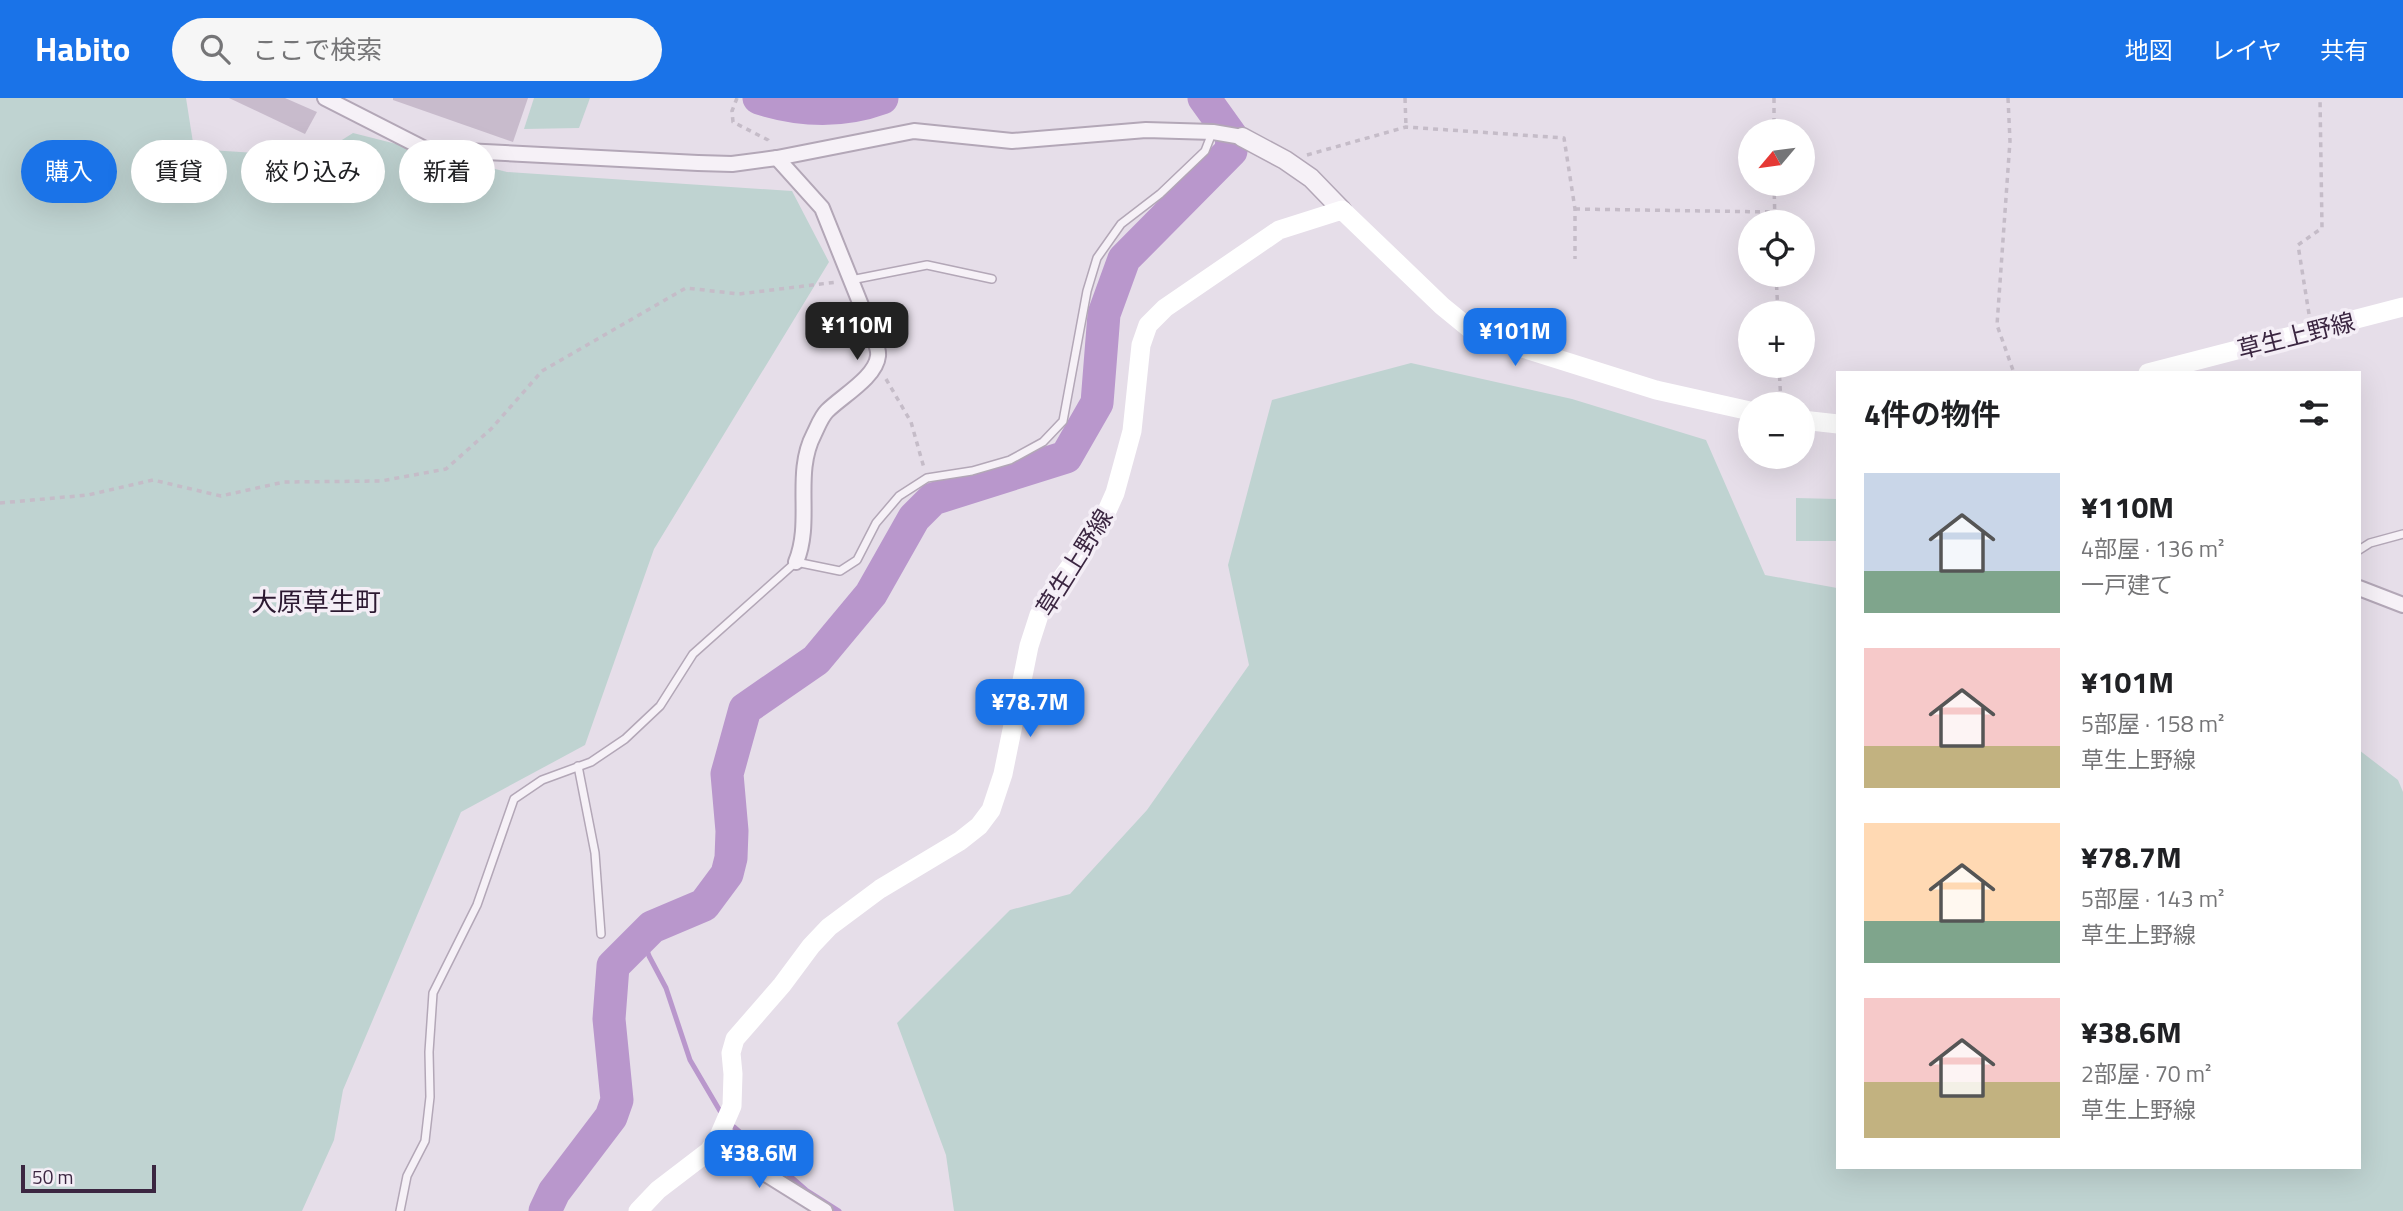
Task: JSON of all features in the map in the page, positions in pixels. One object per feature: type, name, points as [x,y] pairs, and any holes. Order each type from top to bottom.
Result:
[{"type":"main road","name":"草生上野線","points":[[638,1211],[658,1190],[709,1151],[719,1136],[732,1106],[731,1054],[735,1039],[782,985],[811,946],[829,927],[880,890],[960,841],[979,825],[991,810],[1003,774],[1029,646],[1039,615],[1051,593],[1102,522],[1115,494],[1132,431],[1141,345],[1148,325],[1174,301],[1279,230],[1342,210]]},
{"type":"main road","points":[[1342,210],[1442,306],[1475,333],[1657,390],[1738,408]]},
{"type":"main road","name":"草生上野線","points":[[2156,371],[2403,307]]},
{"type":"main road","points":[[1815,421],[1836,424]]},
{"type":"street","points":[[325,98],[425,149],[698,163],[732,164],[777,158],[914,131],[1012,141],[1146,130],[1213,132],[1241,136],[1285,159],[1311,177],[1342,210]]},
{"type":"street","points":[[777,158],[822,208],[879,355],[872,372],[824,413],[809,443],[804,470],[803,545],[796,562]]},
{"type":"street","points":[[2361,589],[2403,605]]},
{"type":"street","points":[[719,1136],[748,1163],[825,1211]]},
{"type":"lane","points":[[400,1211],[407,1176],[425,1141],[430,1097],[429,1052],[433,993],[477,905],[514,799],[542,780],[591,762],[625,739],[660,706],[692,654],[796,562],[840,571],[858,560],[876,523],[899,496],[927,478],[972,471],[1010,460],[1043,442],[1063,421],[1087,291],[1097,258],[1121,224],[1160,194],[1205,151],[1213,132]]},
{"type":"lane","points":[[851,280],[927,265],[992,279]]},
{"type":"lane","points":[[2361,549],[2370,543],[2403,534]]},
{"type":"lane","points":[[578,766],[595,853],[601,934]]},
{"type":"path","points":[[737,98],[732,111],[733,122],[768,140],[777,158]]},
{"type":"path","points":[[1405,98],[1406,127]]},
{"type":"path","points":[[1774,98],[1774,119]]},
{"type":"path","points":[[2008,98],[2010,141],[1997,325],[2013,371]]},
{"type":"path","points":[[2311,331],[2298,245],[2322,228],[2320,98]]},
{"type":"path","points":[[1285,159],[1328,151],[1406,127],[1564,138],[1575,209],[1575,259]]},
{"type":"path","points":[[1575,209],[1738,211]]},
{"type":"path","points":[[0,503],[88,495],[153,480],[221,496],[284,482],[381,481],[446,469],[491,429],[542,372],[686,288],[739,294],[851,280]]},
{"type":"path","points":[[876,362],[911,422],[927,478]]},
{"type":"shaded area","points":[[0,98],[186,98],[193,140],[131,140],[131,203],[227,203],[227,151],[241,152],[241,203],[385,203],[385,141],[399,145],[399,203],[495,203],[495,169],[507,172],[792,191],[829,262],[654,549],[585,745],[461,812],[343,1090],[334,1140],[302,1211],[0,1211]]},
{"type":"shaded area","points":[[534,98],[590,98],[579,128],[524,129]]},
{"type":"shaded area","points":[[353,133],[381,140],[342,140]]},
{"type":"shaded area","points":[[1411,363],[1572,399],[1706,440],[1765,575],[1836,588],[1836,1169],[2361,1169],[2361,752],[2398,780],[2403,792],[2403,1211],[954,1211],[946,1155],[897,1023],[1010,910],[1070,894],[1147,810],[1249,665],[1228,565],[1272,400]]},
{"type":"shaded area","points":[[1796,498],[1836,499],[1836,541],[1796,541]]},
{"type":"building","points":[[229,98],[285,98],[317,112],[305,134]]},
{"type":"building","points":[[393,98],[528,98],[513,142]]},
{"type":"waterway","points":[[759,98],[805,108],[836,108],[882,98]]},
{"type":"waterway","points":[[545,1211],[554,1192],[611,1117],[617,1100],[609,1019],[613,966],[652,927],[704,905],[727,874],[731,858],[732,831],[727,774],[745,709],[816,660],[871,594],[914,518],[933,499],[1066,457],[1097,403],[1104,314],[1124,259],[1231,151],[1232,137],[1204,98]]},
{"type":"waterway","points":[[643,938],[666,988],[690,1060],[720,1111]]},
{"type":"waterway","points":[[734,1127],[806,1190],[839,1211]]},
{"type":"district","name":"大原草生町","points":[[316,601]]}]
